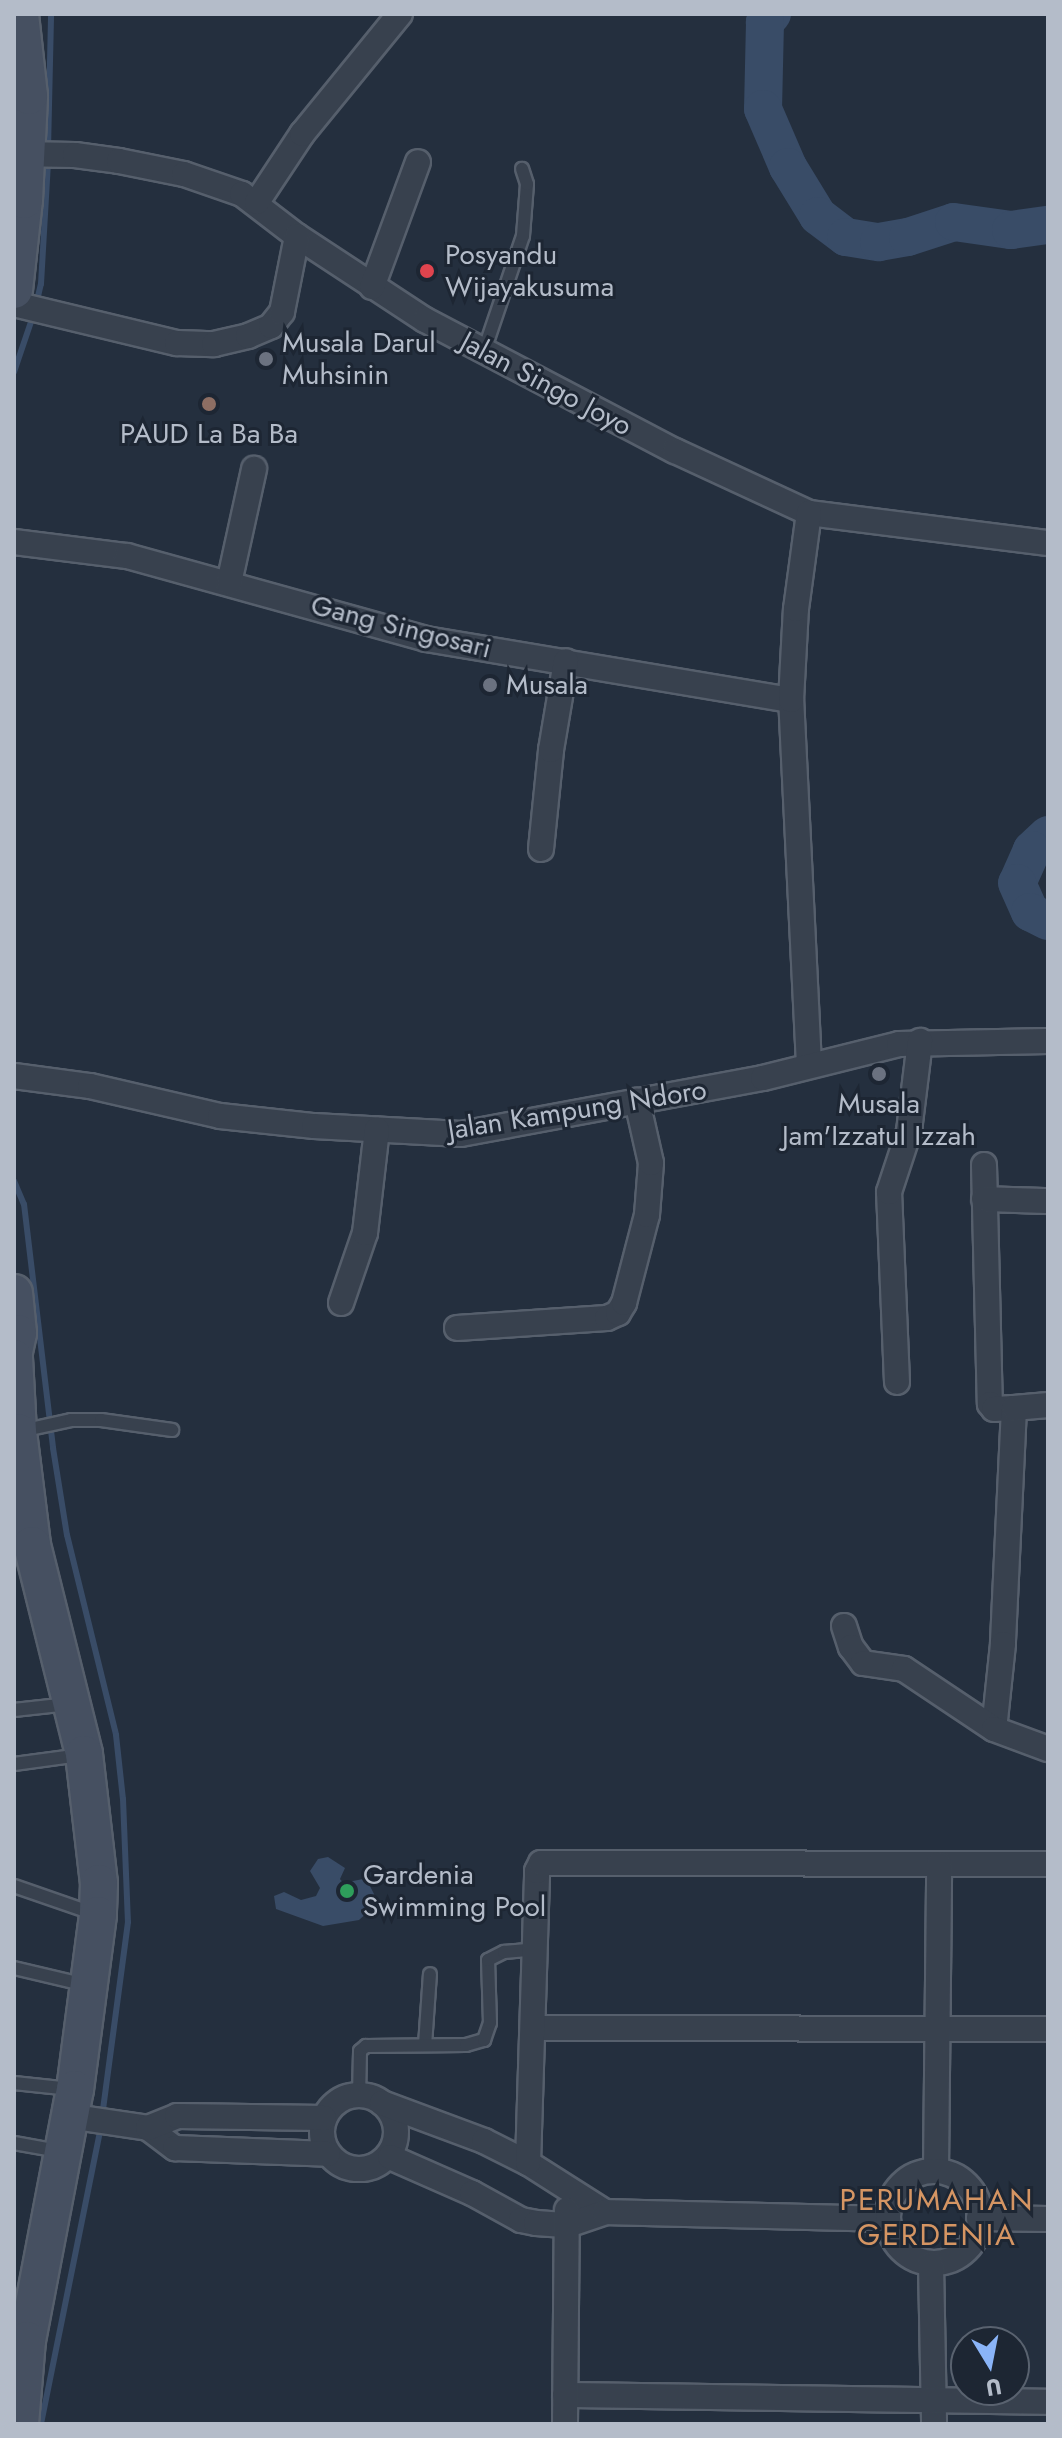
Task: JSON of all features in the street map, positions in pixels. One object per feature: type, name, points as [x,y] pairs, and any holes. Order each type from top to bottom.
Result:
[{"type":"main road","points":[[15,299],[29,96],[20,14]]},
{"type":"main road","points":[[14,1293],[18,1333],[14,1352]]},
{"type":"main road","points":[[14,1358],[26,1430],[20,1505],[84,1754],[95,1821],[98,1915],[76,2108],[62,2152],[21,2338],[18,2415]]},
{"type":"street","points":[[257,202],[302,134],[400,14]]},
{"type":"street","name":"Jalan Singo Joyo","points":[[27,154],[75,155],[184,174],[215,183],[257,202],[297,236],[425,320],[675,451],[809,513],[1048,543]]},
{"type":"street","points":[[372,287],[418,162]]},
{"type":"street","points":[[15,299],[61,315],[197,346],[248,336],[271,326],[282,312],[297,236]]},
{"type":"street","points":[[229,583],[254,469]]},
{"type":"street","points":[[809,513],[796,609],[791,700],[809,1065]]},
{"type":"street","name":"Gang Singosari","points":[[14,542],[127,556],[426,639],[791,700]]},
{"type":"street","points":[[541,849],[551,750],[566,661]]},
{"type":"street","name":"Jalan Kampung Ndoro","points":[[14,1076],[90,1086],[220,1116],[377,1130],[474,1133],[763,1078],[909,1042],[1048,1041]]},
{"type":"street","points":[[897,1382],[889,1192],[906,1145],[909,1042]]},
{"type":"street","points":[[457,1328],[607,1318],[618,1313],[624,1303],[647,1215],[651,1163],[637,1101]]},
{"type":"street","points":[[341,1303],[365,1233],[377,1130]]},
{"type":"street","points":[[984,1165],[990,1404],[994,1409],[1048,1405]]},
{"type":"street","points":[[984,1199],[1048,1201]]},
{"type":"street","points":[[994,1729],[1003,1644],[1014,1408]]},
{"type":"street","points":[[844,1626],[851,1647],[863,1663],[904,1669],[994,1729],[1048,1749]]},
{"type":"street","points":[[528,2163],[535,2028],[537,1871],[541,1863],[1048,1864]]},
{"type":"street","points":[[936,2170],[939,1864]]},
{"type":"street","points":[[535,2028],[1048,2029]]},
{"type":"street","points":[[382,2103],[393,2118],[396,2136],[390,2157],[376,2165],[358,2169],[341,2165],[328,2154],[321,2136],[324,2118],[334,2104],[349,2096],[359,2096],[382,2103],[438,2122],[528,2163],[605,2212]]},
{"type":"street","points":[[76,2108],[136,2127],[175,2148],[328,2154]]},
{"type":"street","points":[[136,2127],[177,2116],[324,2118]]},
{"type":"street","points":[[390,2157],[472,2193],[521,2220],[568,2225],[605,2212],[888,2219]]},
{"type":"street","points":[[936,2170],[967,2185],[978,2206],[979,2218],[978,2230],[965,2250],[956,2257],[931,2264],[901,2249],[893,2239],[888,2219],[890,2204],[902,2184],[911,2177],[936,2170]]},
{"type":"street","points":[[565,2188],[568,2225],[565,2424]]},
{"type":"street","points":[[979,2218],[1048,2219]]},
{"type":"street","points":[[931,2264],[934,2413]]},
{"type":"street","points":[[565,2395],[934,2413],[1048,2402]]},
{"type":"lane","points":[[484,351],[523,236],[527,184],[522,169]]},
{"type":"lane","points":[[26,1430],[71,1420],[101,1420],[172,1430]]},
{"type":"lane","points":[[14,1710],[72,1703]]},
{"type":"lane","points":[[14,1764],[84,1754]]},
{"type":"lane","points":[[14,1886],[98,1915]]},
{"type":"lane","points":[[359,2096],[360,2051],[366,2046],[466,2045],[484,2040],[490,2023],[486,1981],[488,1960],[504,1952],[536,1949]]},
{"type":"lane","points":[[14,1968],[89,1986]]},
{"type":"lane","points":[[425,2045],[430,1974]]},
{"type":"lane","points":[[14,2083],[76,2108]]},
{"type":"lane","points":[[14,2143],[62,2152]]},
{"type":"water","name":"Gardenia Swimming Pool","points":[[328,1857],[345,1868],[340,1879],[343,1883],[363,1879],[370,1886],[376,1898],[368,1912],[359,1920],[323,1926],[276,1909],[274,1896],[284,1892],[301,1900],[316,1896],[320,1888],[310,1871],[318,1859]]},
{"type":"waterway","points":[[48,150],[51,14]]},
{"type":"waterway","points":[[772,14],[765,22],[763,109],[788,167],[818,216],[846,237],[879,242],[908,237],[954,222],[1011,230],[1048,225]]},
{"type":"waterway","points":[[36,305],[41,284],[48,162]]},
{"type":"waterway","points":[[14,372],[33,316]]},
{"type":"waterway","points":[[1048,835],[1032,850],[1017,883],[1030,912],[1048,921]]},
{"type":"waterway","points":[[14,1181],[24,1204],[53,1448],[67,1535],[116,1735],[123,1799],[128,1922],[102,2116]]},
{"type":"waterway","points":[[41,2424],[101,2127]]},
{"type":"place","name":"Posyandu Wijayakusuma","points":[[427,271]]},
{"type":"place","name":"Musala Darul Muhsinin","points":[[266,359]]},
{"type":"place","name":"PAUD La Ba Ba","points":[[209,404]]},
{"type":"place","name":"Musala","points":[[490,685]]},
{"type":"place","name":"Musala Jam'Izzatul Izzah","points":[[879,1074]]},
{"type":"place","name":"Gardenia Swimming Pool","points":[[347,1891]]},
{"type":"district","name":"PERUMAHAN GERDENIA","points":[[937,2217]]}]
